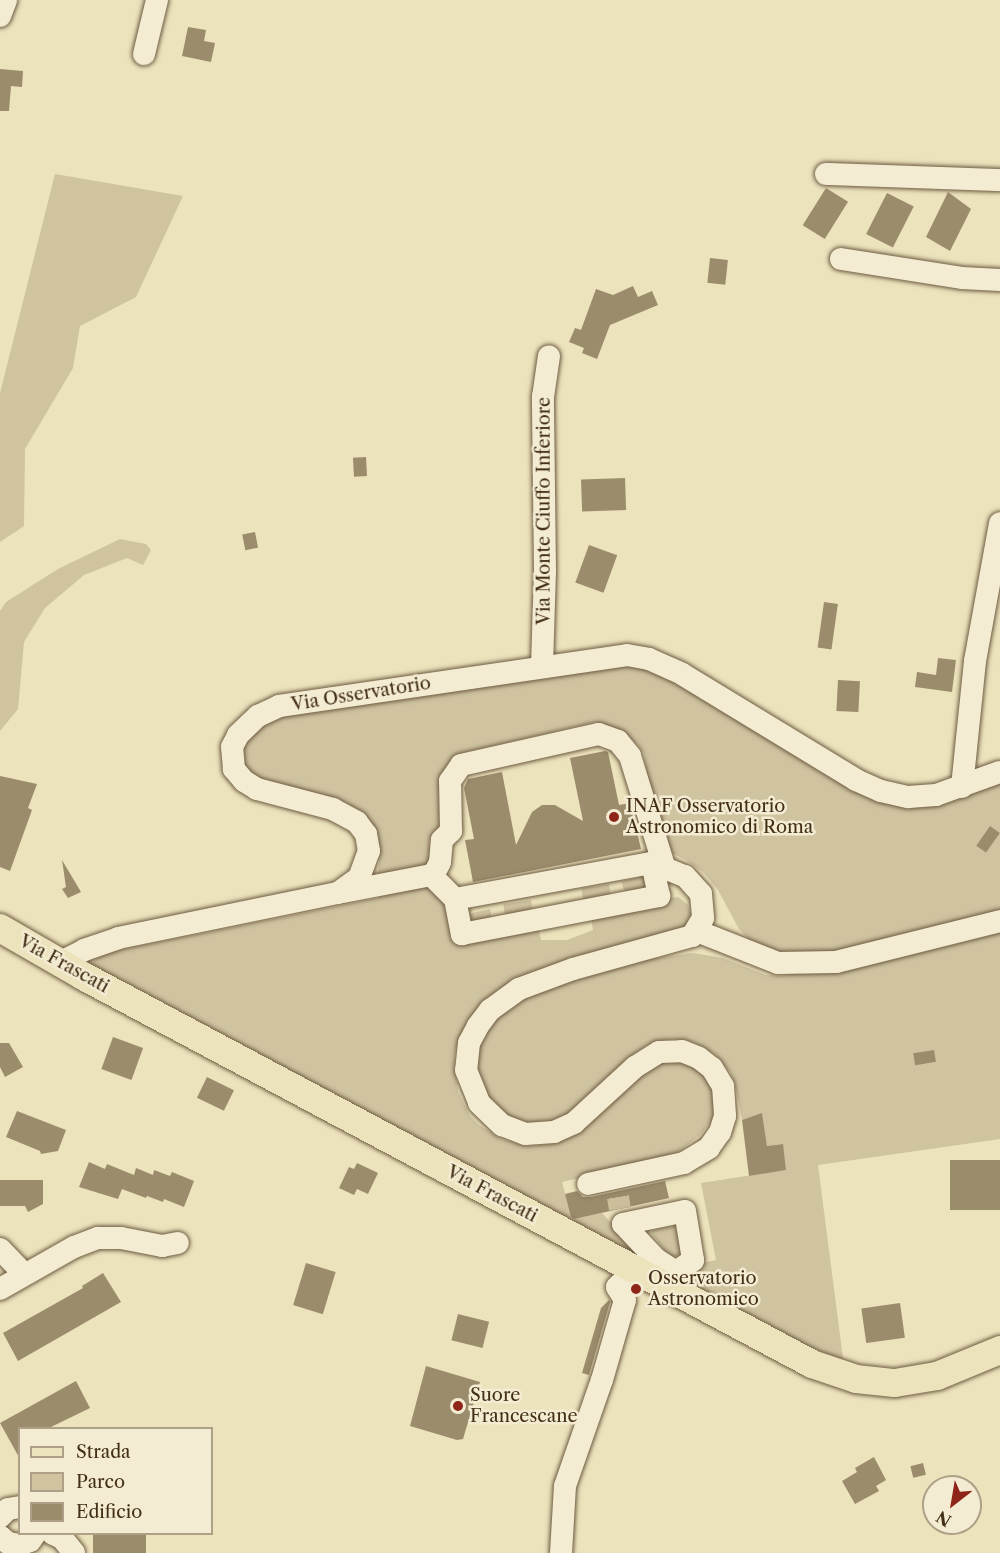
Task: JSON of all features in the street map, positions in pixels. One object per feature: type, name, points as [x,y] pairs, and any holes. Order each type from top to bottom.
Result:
[{"type":"main road","name":"Via Frascati","points":[[0,928],[59,963],[634,1270],[676,1282],[802,1359],[835,1373],[865,1381],[895,1383],[958,1369],[1000,1350]]},
{"type":"street","points":[[0,16],[6,0]]},
{"type":"street","points":[[144,54],[157,0]]},
{"type":"street","points":[[826,174],[1000,180]]},
{"type":"street","points":[[841,259],[962,278],[1000,280]]},
{"type":"street","name":"Via Monte Ciuffo Inferiore","points":[[542,666],[545,570],[543,397],[549,356]]},
{"type":"street","points":[[963,787],[975,662],[1000,523]]},
{"type":"street","name":"Via Osservatorio","points":[[59,963],[84,950],[118,938],[338,893],[353,884],[364,871],[369,851],[366,834],[357,822],[343,813],[265,792],[244,781],[234,769],[231,754],[234,741],[247,725],[265,711],[279,706],[619,655],[649,659],[692,679],[773,731],[868,786],[895,794],[922,797],[963,787],[1000,772]]},
{"type":"street","points":[[338,893],[431,875],[440,862],[442,840],[451,831],[449,787],[453,774],[461,765],[599,734],[618,741],[630,756],[658,864],[659,896],[462,934],[455,899],[431,875]]},
{"type":"street","points":[[455,899],[658,864],[691,880],[701,894],[704,910],[697,931],[686,939],[573,969],[519,989],[490,1010],[469,1043],[466,1070],[479,1103],[502,1125],[525,1134],[554,1132],[574,1123],[643,1060],[659,1052],[682,1052],[706,1063],[719,1077],[725,1096],[725,1116],[720,1132],[709,1148],[619,1202]]},
{"type":"street","points":[[556,881],[562,914]]},
{"type":"street","points":[[697,931],[778,963],[836,962],[1000,921]]},
{"type":"street","points":[[588,1184],[619,1202],[685,1211],[693,1260],[676,1282],[657,1259],[619,1202]]},
{"type":"street","points":[[0,1289],[74,1247],[98,1238],[121,1238],[162,1246],[178,1243]]},
{"type":"street","points":[[0,1249],[24,1274]]},
{"type":"street","points":[[561,1553],[565,1486],[602,1380],[625,1300],[617,1287],[634,1270]]},
{"type":"street","points":[[4,1507],[18,1492]]},
{"type":"street","points":[[57,1535],[74,1553]]},
{"type":"street","points":[[0,1536],[14,1545],[29,1543]]},
{"type":"green space","points":[[55,174],[183,196],[136,297],[80,326],[73,368],[25,449],[24,526],[0,542],[0,393]]},
{"type":"green space","points":[[120,539],[146,544],[151,550],[143,565],[127,558],[84,575],[45,608],[24,642],[18,709],[0,731],[0,611],[6,602],[58,569]]},
{"type":"green space","points":[[611,665],[636,666],[666,675],[877,801],[913,808],[940,805],[1000,781],[1000,1139],[818,1165],[845,1374],[682,1282],[703,1267],[702,1263],[716,1260],[701,1183],[786,1170],[782,1144],[767,1146],[762,1114],[742,1120],[731,1073],[716,1055],[696,1043],[684,1040],[672,1039],[649,1044],[629,1057],[589,1099],[562,1119],[536,1126],[491,1109],[471,1067],[491,1017],[533,993],[648,959],[693,953],[723,958],[766,975],[782,976],[800,972],[756,947],[739,929],[718,890],[704,873],[686,860],[666,850],[655,825],[644,754],[637,744],[620,730],[595,722],[462,753],[443,827],[429,840],[430,865],[377,879],[380,855],[378,836],[262,788],[237,760],[238,751],[266,718]]},
{"type":"green space","points":[[649,875],[652,888],[625,894],[622,881]]},
{"type":"green space","points":[[433,883],[445,895],[454,944],[538,927],[541,940],[567,940],[593,930],[591,915],[678,897],[687,904],[691,914],[684,928],[575,964],[459,1039],[455,1052],[454,1065],[458,1092],[470,1116],[479,1125],[501,1139],[526,1146],[552,1144],[576,1134],[644,1071],[661,1061],[690,1062],[711,1082],[715,1110],[712,1120],[700,1135],[671,1157],[562,1182],[572,1219],[602,1213],[642,1258],[88,967],[100,954],[379,898],[378,893]]},
{"type":"green space","points":[[609,884],[611,897],[583,901],[581,888]]},
{"type":"green space","points":[[531,900],[533,913],[505,917],[503,904]]},
{"type":"green space","points":[[490,909],[493,922],[466,928],[463,915]]},
{"type":"green space","points":[[675,1226],[682,1253],[671,1258],[651,1233],[653,1230]]},
{"type":"building","points":[[188,27],[206,30],[204,41],[215,43],[211,62],[182,56]]},
{"type":"building","points":[[0,69],[23,71],[22,87],[11,86],[9,111],[0,111]]},
{"type":"building","points":[[826,188],[848,202],[825,239],[803,225]]},
{"type":"building","points":[[948,192],[971,209],[950,251],[926,237]]},
{"type":"building","points":[[887,193],[914,207],[893,248],[866,234]]},
{"type":"building","points":[[710,258],[728,260],[725,285],[707,283]]},
{"type":"building","points":[[633,286],[638,297],[652,291],[658,305],[610,325],[597,359],[582,353],[584,348],[569,342],[575,328],[581,330],[596,289],[613,295]]},
{"type":"building","points":[[366,457],[367,476],[354,477],[353,458]]},
{"type":"building","points":[[625,478],[626,510],[582,512],[581,480]]},
{"type":"building","points":[[255,532],[258,548],[245,550],[242,534]]},
{"type":"building","points":[[589,545],[617,555],[604,593],[575,583]]},
{"type":"building","points":[[824,602],[838,604],[831,650],[818,648]]},
{"type":"building","points":[[938,658],[956,660],[952,692],[915,687],[917,672],[936,675]]},
{"type":"building","points":[[838,680],[860,681],[858,712],[836,711]]},
{"type":"building","name":"INAF Osservatorio Astronomico di Roma","points":[[608,752],[619,805],[630,803],[641,849],[473,882],[465,840],[474,839],[464,788],[468,779],[502,772],[516,845],[532,812],[542,805],[555,805],[583,821],[570,758]]},
{"type":"building","points":[[0,776],[37,784],[28,808],[32,810],[10,871],[0,867]]},
{"type":"building","points":[[990,826],[1000,833],[986,853],[976,846]]},
{"type":"building","points":[[62,860],[81,892],[68,898],[62,889],[66,887]]},
{"type":"building","points":[[113,1037],[143,1048],[131,1080],[101,1069]]},
{"type":"building","points":[[0,1043],[9,1043],[23,1067],[5,1077],[0,1067]]},
{"type":"building","points":[[934,1050],[936,1062],[915,1065],[913,1053]]},
{"type":"building","points":[[207,1077],[234,1090],[224,1111],[197,1098]]},
{"type":"building","points":[[17,1111],[66,1130],[58,1151],[41,1154],[40,1151],[6,1137]]},
{"type":"building","points":[[762,1113],[767,1146],[783,1144],[786,1170],[749,1176],[742,1120]]},
{"type":"building","points":[[950,1160],[1000,1160],[1000,1210],[950,1210]]},
{"type":"building","points":[[89,1162],[105,1169],[107,1164],[134,1175],[136,1168],[153,1175],[154,1170],[170,1176],[172,1172],[194,1181],[184,1207],[164,1199],[163,1202],[147,1196],[146,1198],[122,1189],[118,1199],[79,1187]]},
{"type":"building","points":[[357,1163],[378,1173],[368,1194],[357,1189],[354,1195],[339,1188],[349,1167],[354,1169]]},
{"type":"building","points":[[0,1180],[43,1180],[43,1204],[28,1212],[25,1206],[0,1206]]},
{"type":"building","points":[[665,1181],[669,1198],[574,1219],[571,1217],[565,1194],[577,1191],[583,1197],[591,1197]]},
{"type":"building","points":[[306,1263],[336,1272],[323,1314],[293,1305]]},
{"type":"building","points":[[103,1273],[121,1302],[18,1361],[3,1333],[83,1288],[82,1286]]},
{"type":"building","points":[[609,1300],[589,1375],[582,1373],[601,1308]]},
{"type":"building","points":[[900,1303],[905,1338],[866,1343],[861,1308]]},
{"type":"building","points":[[458,1314],[489,1322],[483,1348],[451,1340]]},
{"type":"building","points":[[426,1366],[480,1382],[463,1439],[457,1440],[410,1426]]},
{"type":"building","points":[[76,1381],[90,1408],[51,1427],[18,1427],[18,1455],[0,1423]]},
{"type":"building","points":[[874,1457],[886,1480],[876,1486],[879,1491],[855,1504],[842,1481],[857,1472],[855,1468]]},
{"type":"building","points":[[923,1463],[926,1475],[913,1478],[910,1466]]},
{"type":"building","points":[[93,1535],[146,1535],[146,1553],[93,1553]]},
{"type":"tunnel","points":[[618,1197],[620,1209]]},
{"type":"place","name":"INAF Osservatorio Astronomico di Roma","points":[[614,817]]},
{"type":"place","name":"Osservatorio Astronomico","points":[[636,1289]]},
{"type":"place","name":"Suore Francescane","points":[[458,1406]]}]
